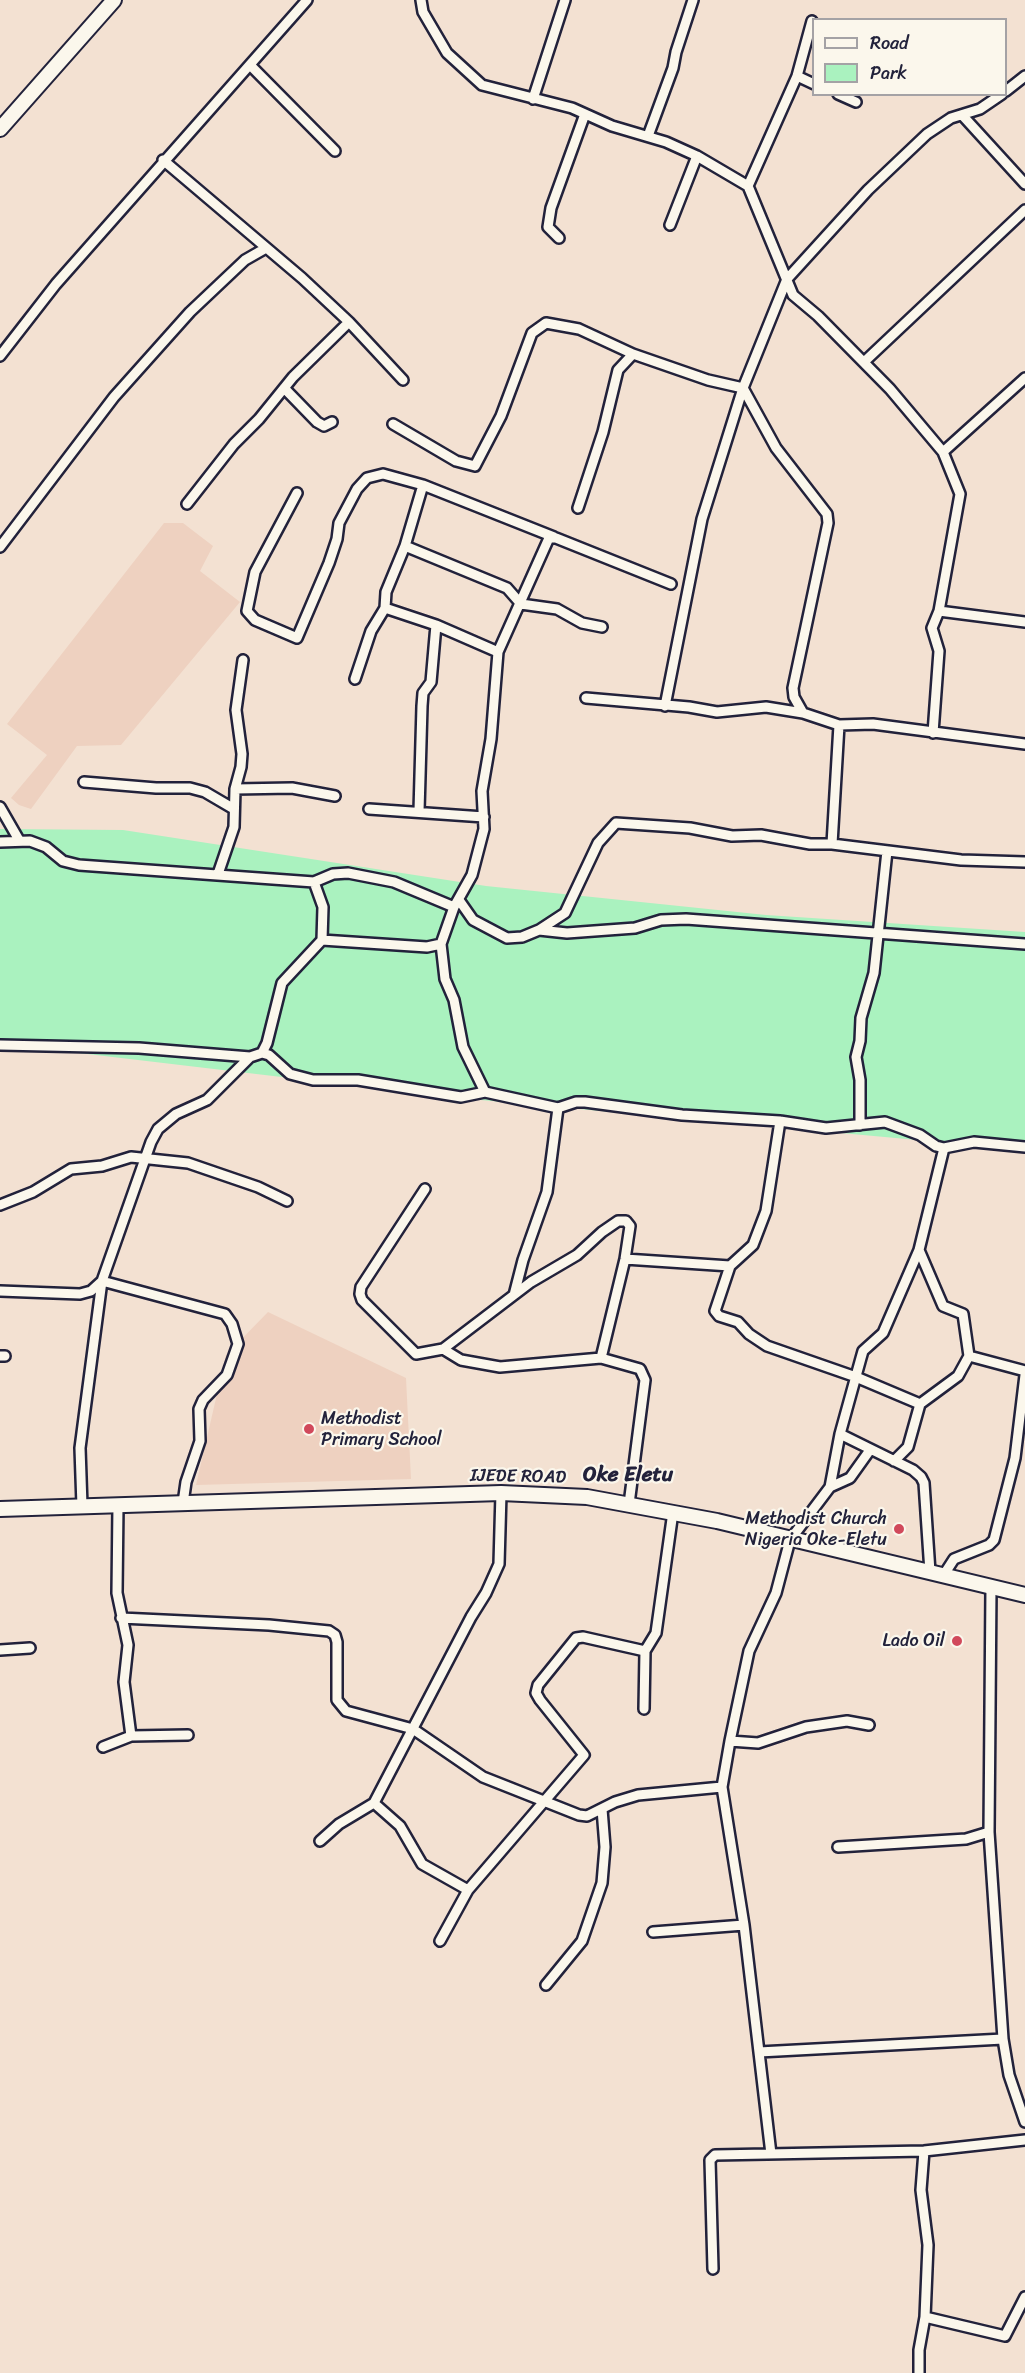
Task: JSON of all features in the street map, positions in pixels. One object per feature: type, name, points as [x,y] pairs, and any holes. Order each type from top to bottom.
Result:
[{"type":"main road","points":[[0,117],[102,0]]},
{"type":"main road","points":[[0,129],[114,0]]},
{"type":"main road","name":"IJEDE ROAD","points":[[0,1509],[501,1493],[586,1497],[673,1512],[1025,1595]]},
{"type":"street","points":[[421,0],[423,12],[447,54],[482,85],[585,114],[612,126],[648,136],[697,156],[748,186],[799,302],[818,316],[864,362],[943,452],[960,494],[939,611],[932,628],[939,651],[933,733]]},
{"type":"street","points":[[533,99],[565,0]]},
{"type":"street","points":[[648,136],[693,0]]},
{"type":"street","points":[[0,356],[56,284],[302,2]]},
{"type":"street","points":[[748,186],[796,76],[812,21]]},
{"type":"street","points":[[249,64],[335,151]]},
{"type":"street","points":[[796,76],[812,84]]},
{"type":"street","points":[[1007,90],[1025,76]]},
{"type":"street","points":[[842,96],[856,102]]},
{"type":"street","points":[[665,706],[702,519],[743,388],[787,279],[868,189],[909,150],[951,118],[980,109],[999,96]]},
{"type":"street","points":[[559,238],[548,227],[551,208],[585,114]]},
{"type":"street","points":[[963,116],[1025,184]]},
{"type":"street","points":[[670,225],[697,156]]},
{"type":"street","points":[[163,160],[349,322],[403,380]]},
{"type":"street","points":[[864,362],[1025,210]]},
{"type":"street","points":[[0,547],[128,381],[190,312],[245,260],[266,248]]},
{"type":"street","points":[[187,504],[234,444],[259,419],[284,388],[349,322]]},
{"type":"street","points":[[393,424],[456,461],[475,466],[501,416],[532,333],[546,323],[579,329],[633,354],[708,380],[743,388],[776,448],[827,514],[828,523],[793,688],[794,697],[803,713]]},
{"type":"street","points":[[578,508],[603,432],[618,370],[633,354]]},
{"type":"street","points":[[943,452],[1025,378]]},
{"type":"street","points":[[284,388],[318,422],[324,426],[332,422]]},
{"type":"street","points":[[297,493],[255,572],[247,610],[255,620],[297,638],[329,563],[339,523],[357,489],[367,478],[383,474],[423,485],[671,584]]},
{"type":"street","points":[[355,679],[371,631],[385,608],[386,592],[405,546],[423,485]]},
{"type":"street","points":[[486,1092],[463,1047],[454,1000],[445,979],[441,944],[456,904],[472,875],[484,829],[482,791],[491,739],[498,652],[521,604],[544,545],[549,538],[556,538]]},
{"type":"street","points":[[405,546],[507,588],[521,604],[557,609],[582,623],[602,627]]},
{"type":"street","points":[[385,608],[436,625],[498,652]]},
{"type":"street","points":[[939,611],[1025,622]]},
{"type":"street","points":[[419,810],[423,693],[431,682],[436,625]]},
{"type":"street","points":[[218,874],[234,827],[235,789],[242,754],[236,710],[243,660]]},
{"type":"street","points":[[586,698],[717,712],[766,707],[803,713],[839,725],[873,724],[1025,744]]},
{"type":"street","points":[[832,844],[839,725]]},
{"type":"street","points":[[84,782],[162,789],[190,788],[205,792],[234,809]]},
{"type":"street","points":[[235,789],[292,788],[334,796]]},
{"type":"street","points":[[0,807],[19,840]]},
{"type":"street","points":[[369,809],[419,810],[484,817]]},
{"type":"street","points":[[0,842],[19,840],[46,847],[63,861],[80,865],[218,874],[268,881],[314,882],[333,874],[360,874],[404,885],[456,904],[473,920],[507,938],[522,937],[539,930],[565,913],[598,843],[616,823],[690,828],[732,836],[761,835],[810,844],[832,844],[961,860],[1025,862]]},
{"type":"street","points":[[860,1125],[860,1080],[856,1057],[860,1041],[861,1018],[874,973],[887,851]]},
{"type":"street","points":[[266,1054],[282,983],[322,940],[323,907],[314,882]]},
{"type":"street","points":[[539,930],[567,933],[635,928],[661,920],[686,919],[1025,944]]},
{"type":"street","points":[[322,940],[427,947],[441,944]]},
{"type":"street","points":[[0,1045],[139,1048],[250,1057],[266,1054]]},
{"type":"street","points":[[266,1054],[281,1068],[303,1079],[358,1080],[461,1097],[486,1092],[558,1108],[585,1102],[692,1116],[780,1121],[826,1128],[885,1122],[920,1135],[936,1146],[944,1148],[974,1142],[1025,1147]]},
{"type":"street","points":[[82,1506],[80,1448],[102,1281],[146,1157],[158,1129],[176,1114],[207,1100],[250,1057]]},
{"type":"street","points":[[514,1294],[547,1192],[558,1108]]},
{"type":"street","points":[[780,1121],[766,1211],[753,1245],[730,1266],[715,1307],[719,1316],[738,1322],[749,1335],[767,1346],[855,1377],[920,1404]]},
{"type":"street","points":[[771,2154],[744,1925],[722,1787],[729,1741],[744,1666],[776,1593],[790,1540],[830,1487],[840,1434],[863,1351],[883,1333],[919,1250],[944,1148]]},
{"type":"street","points":[[0,1205],[33,1192],[79,1167],[102,1166],[131,1157],[188,1163],[258,1187],[287,1201]]},
{"type":"street","points":[[425,1189],[361,1287],[360,1294],[362,1300],[416,1354],[443,1349],[514,1294],[577,1255],[618,1221],[626,1221],[630,1226],[625,1259],[601,1358]]},
{"type":"street","points":[[894,1461],[908,1447],[920,1404],[958,1376],[969,1356],[963,1314],[943,1306],[919,1250]]},
{"type":"street","points":[[625,1259],[730,1266]]},
{"type":"street","points":[[0,1291],[80,1294],[91,1291],[102,1281]]},
{"type":"street","points":[[102,1281],[215,1309],[225,1314],[236,1335],[238,1344],[226,1375],[203,1400],[199,1409],[200,1441],[186,1482],[183,1503]]},
{"type":"street","points":[[443,1349],[461,1359],[500,1367],[601,1358],[640,1369],[645,1380],[630,1504]]},
{"type":"street","points":[[936,1574],[954,1559],[990,1545],[997,1532],[1015,1458],[1025,1373],[969,1356]]},
{"type":"street","points":[[840,1434],[914,1470],[924,1483],[936,1574]]},
{"type":"street","points":[[830,1487],[850,1478],[870,1450]]},
{"type":"street","points":[[320,1841],[339,1824],[374,1803],[471,1617],[495,1576],[500,1548],[501,1493]]},
{"type":"street","points":[[118,1505],[117,1593],[128,1645],[124,1682],[132,1736]]},
{"type":"street","points":[[644,1708],[645,1651],[656,1633],[673,1512]]},
{"type":"street","points":[[991,1587],[989,1832],[1003,2039],[1009,2075],[1025,2122]]},
{"type":"street","points":[[122,1618],[269,1624],[329,1631],[335,1635],[337,1642],[337,1700],[346,1711],[413,1730],[445,1750],[473,1772],[542,1801],[587,1816],[638,1795],[722,1787]]},
{"type":"street","points":[[440,1941],[468,1890],[542,1801],[584,1755],[540,1700],[536,1693],[538,1685],[576,1638],[584,1637],[645,1651]]},
{"type":"street","points":[[0,1650],[30,1648]]},
{"type":"street","points":[[729,1741],[758,1743],[806,1727],[847,1721],[869,1725]]},
{"type":"street","points":[[103,1747],[132,1736],[188,1735]]},
{"type":"street","points":[[374,1803],[400,1826],[422,1864],[468,1890]]},
{"type":"street","points":[[546,1985],[582,1941],[602,1883],[605,1847],[602,1809]]},
{"type":"street","points":[[838,1847],[966,1839],[989,1832]]},
{"type":"street","points":[[653,1932],[744,1925]]},
{"type":"street","points":[[759,2052],[1003,2039]]},
{"type":"street","points":[[713,2269],[714,2226],[710,2160],[715,2155],[924,2151],[1025,2140]]},
{"type":"street","points":[[919,2373],[919,2350],[925,2317],[928,2245],[921,2190],[924,2151]]},
{"type":"street","points":[[925,2317],[999,2337],[1005,2336],[1025,2298]]},
{"type":"shaded area","points":[[164,523],[183,523],[213,546],[200,571],[240,602],[121,745],[77,746],[31,809],[19,805],[11,798],[47,755],[7,724]]},
{"type":"shaded area","name":"Methodist Primary School","points":[[268,1312],[406,1378],[411,1479],[196,1485],[226,1355]]},
{"type":"green space","points":[[0,829],[123,830],[486,886],[766,915],[1025,932],[1025,1148],[459,1098],[62,1051],[0,1048]]},
{"type":"place","name":"Methodist Primary School","points":[[309,1429]]},
{"type":"place","name":"Methodist Church Nigeria Oke-Eletu","points":[[899,1529]]},
{"type":"place","name":"Lado Oil","points":[[957,1641]]},
{"type":"district","name":"Oke Eletu","points":[[628,1476]]}]
